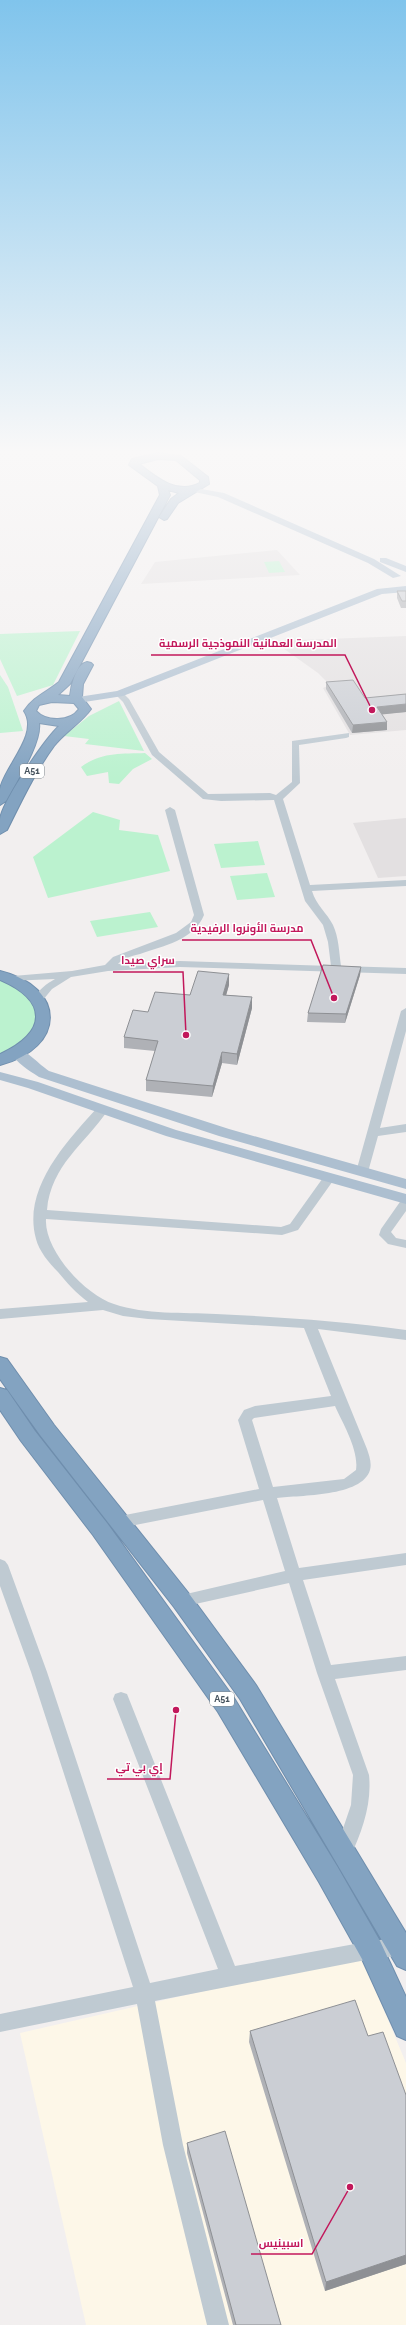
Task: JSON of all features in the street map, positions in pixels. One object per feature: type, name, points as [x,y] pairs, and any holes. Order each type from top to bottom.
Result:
[{"type":"highway","points":[[42,700],[61,697],[77,700],[84,705],[79,716],[50,722],[32,715],[30,711],[31,707],[42,700],[52,694],[64,684],[129,562]]},
{"type":"highway","points":[[77,700],[76,684],[141,562]]},
{"type":"highway","name":"A51","points":[[0,801],[30,742],[34,729],[32,715]]},
{"type":"highway","name":"A51","points":[[0,830],[47,745],[58,731],[79,716]]},
{"type":"highway","points":[[0,1060],[17,1052],[33,1039],[42,1026],[44,1011],[39,998],[24,984],[7,977]]},
{"type":"highway","name":"A51","points":[[0,1364],[47,1430],[182,1601],[248,1692],[404,1950]]},
{"type":"highway","name":"A51","points":[[0,1395],[28,1436],[100,1529],[226,1705],[328,1874],[371,1950],[406,2027]]},
{"type":"main road","points":[[373,562],[395,577],[396,582],[406,588]]},
{"type":"main road","points":[[386,562],[406,570]]},
{"type":"main road","points":[[380,591],[395,577],[406,570]]},
{"type":"main road","points":[[79,716],[117,695],[380,591],[406,588]]},
{"type":"main road","points":[[77,700],[117,695]]},
{"type":"main road","points":[[17,1052],[29,1064],[44,1074],[218,1132],[406,1184]]},
{"type":"main road","points":[[0,1076],[33,1085],[102,1110],[209,1144],[406,1199]]},
{"type":"main road","points":[[209,1144],[218,1132]]},
{"type":"street","points":[[117,695],[126,701],[155,753],[200,794],[211,798],[270,796],[278,798]]},
{"type":"street","points":[[278,798],[296,783],[295,743],[346,735]]},
{"type":"street","points":[[278,798],[305,888],[312,905],[328,925],[333,942],[336,968]]},
{"type":"street","points":[[108,968],[117,959],[185,933],[198,919],[199,915],[170,810]]},
{"type":"street","points":[[305,888],[406,883]]},
{"type":"street","points":[[7,977],[72,974],[108,968],[194,964],[406,971]]},
{"type":"street","points":[[39,998],[48,987],[72,974]]},
{"type":"street","points":[[362,1172],[374,1133],[406,1011]]},
{"type":"street","points":[[102,1110],[78,1135],[62,1157],[46,1190],[39,1214],[43,1240],[52,1256],[70,1278],[91,1297],[104,1305]]},
{"type":"street","points":[[374,1133],[406,1128]]},
{"type":"street","points":[[39,1214],[282,1231],[294,1227],[329,1178]]},
{"type":"street","points":[[406,1202],[385,1232],[385,1236],[392,1240],[406,1244]]},
{"type":"street","points":[[0,1314],[104,1305],[141,1313],[309,1324],[406,1335]]},
{"type":"street","points":[[120,1522],[268,1493],[347,1484],[357,1479],[362,1474],[364,1467],[360,1449],[309,1324]]},
{"type":"street","points":[[339,1400],[255,1411],[246,1417],[245,1420],[325,1673],[361,1775],[363,1785],[357,1821],[344,1852]]},
{"type":"street","points":[[182,1601],[294,1575],[406,1559]]},
{"type":"street","points":[[0,1565],[39,1672],[145,1995],[173,2145],[218,2325]]},
{"type":"street","points":[[325,1673],[406,1663]]},
{"type":"street","points":[[121,1699],[230,1976]]},
{"type":"street","points":[[0,2023],[145,1995],[230,1976],[371,1950],[404,1950]]},
{"type":"shaded area","points":[[155,562],[288,562],[300,575],[141,584]]},
{"type":"shaded area","points":[[406,636],[406,730],[350,735],[323,688],[330,685],[318,673],[273,641]]},
{"type":"shaded area","points":[[406,818],[406,876],[378,878],[353,823]]},
{"type":"shaded area","points":[[361,1955],[406,2063],[406,2325],[86,2325],[20,2033]]},
{"type":"green space","points":[[264,562],[279,562],[285,572],[269,573]]},
{"type":"green space","points":[[80,631],[53,685],[17,696],[0,659],[0,634]]},
{"type":"green space","points":[[0,675],[8,687],[23,731],[0,733]]},
{"type":"green space","points":[[119,701],[144,751],[85,744],[89,739],[64,736],[89,716]]},
{"type":"green space","points":[[145,753],[152,759],[133,769],[119,784],[109,783],[108,772],[87,776],[81,767],[104,756]]},
{"type":"green space","points":[[93,812],[120,820],[119,830],[158,835],[170,871],[48,898],[33,857]]},
{"type":"green space","points":[[258,841],[265,865],[221,868],[214,844]]},
{"type":"green space","points":[[267,873],[275,897],[237,900],[230,876]]},
{"type":"green space","points":[[150,912],[158,927],[97,937],[90,921]]},
{"type":"green space","points":[[0,980],[17,987],[28,995],[36,1008],[37,1017],[35,1025],[24,1039],[0,1054]]},
{"type":"building","points":[[397,591],[406,591],[406,601],[402,601]]},
{"type":"building","points":[[353,680],[365,698],[406,694],[406,704],[377,707],[387,722],[353,725],[326,682]]},
{"type":"building","points":[[323,965],[361,967],[346,1014],[308,1013]]},
{"type":"building","points":[[198,971],[229,974],[223,995],[252,997],[237,1054],[222,1052],[213,1086],[146,1080],[158,1041],[124,1037],[133,1010],[148,1012],[155,992],[190,995]]},
{"type":"building","points":[[355,2000],[368,2036],[383,2032],[406,2095],[406,2255],[326,2282],[250,2031]]},
{"type":"building","points":[[225,2131],[281,2325],[236,2325],[187,2143]]},
{"type":"place","name":"المدرسة العمانية النموذجية الرسمية","points":[[372,710]]},
{"type":"place","name":"مدرسة الأونروا الرفيدية","points":[[334,998]]},
{"type":"place","name":"سراي صيدا","points":[[186,1035]]},
{"type":"place","name":"إي بي تي","points":[[176,1710]]},
{"type":"place","name":"اسبينيس","points":[[350,2187]]}]
